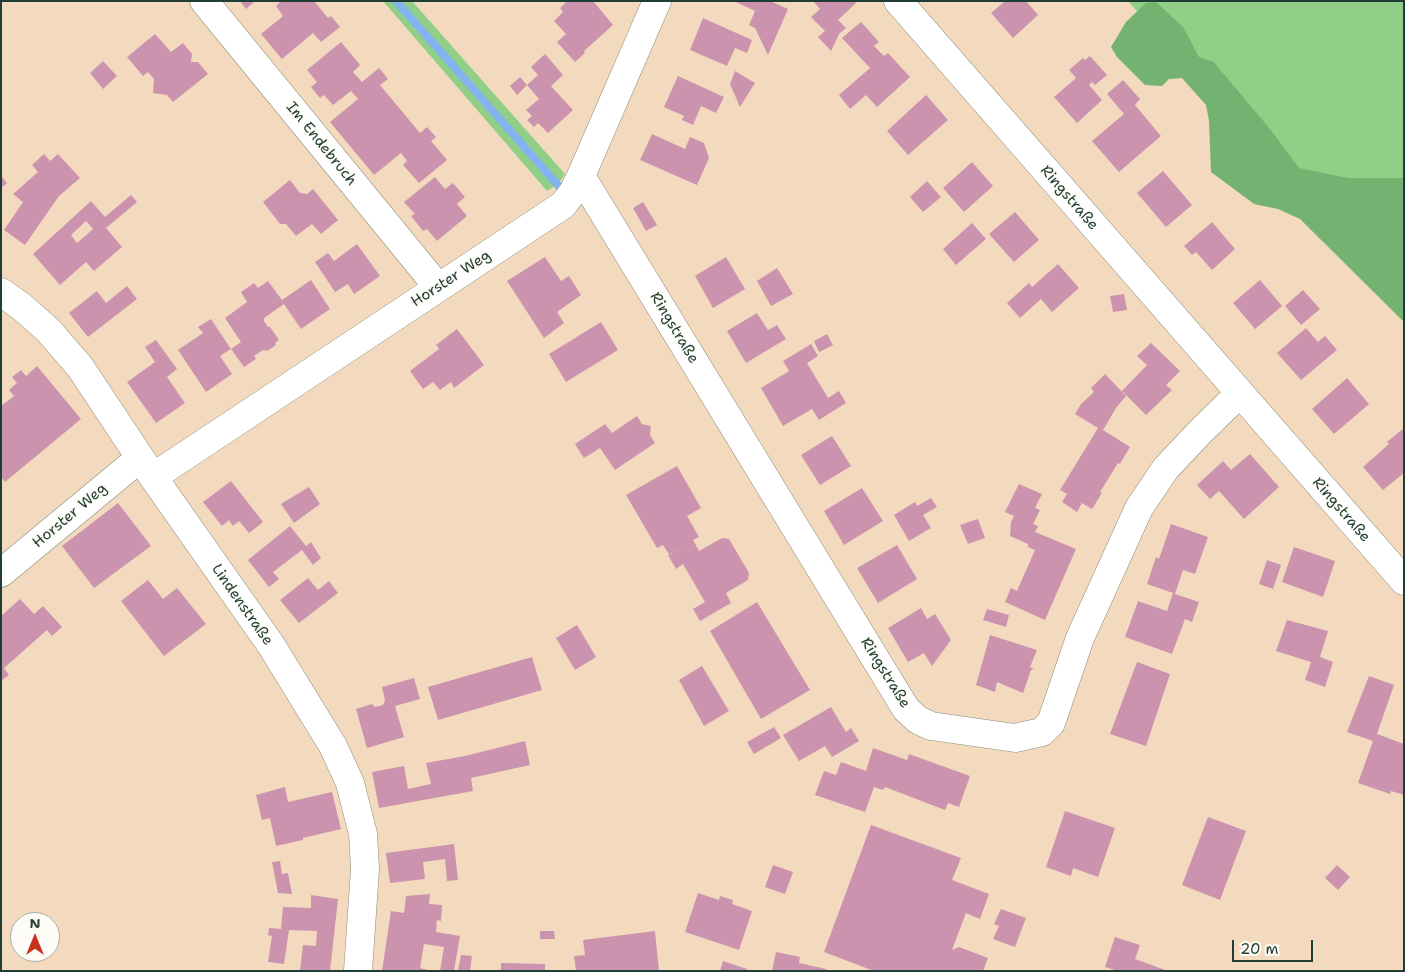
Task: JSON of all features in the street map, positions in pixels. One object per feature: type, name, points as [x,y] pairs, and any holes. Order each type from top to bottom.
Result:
[{"type":"street","name":"Im Endebruch","points":[[204,1],[438,287]]},
{"type":"street","name":"Horster Weg","points":[[1,573],[146,468],[438,287],[563,205],[581,176],[657,1]]},
{"type":"street","name":"Ringstraße","points":[[898,1],[1404,581]]},
{"type":"street","name":"Ringstraße","points":[[581,176],[906,709],[918,720],[932,726],[1015,738],[1042,732],[1052,723],[1080,638],[1138,508],[1166,468],[1200,431],[1240,394]]},
{"type":"street","name":"Lindenstraße","points":[[1,292],[22,307],[48,330],[80,367],[146,468],[271,645],[333,746],[350,783],[363,834],[365,869],[358,971]]},
{"type":"green space","points":[[383,1],[412,1],[565,174],[558,184],[547,191]]},
{"type":"green space","points":[[1128,1],[1404,1],[1404,317]]},
{"type":"green space","points":[[1156,2],[1183,27],[1199,57],[1214,62],[1270,129],[1299,168],[1348,178],[1404,178],[1404,322],[1300,219],[1278,209],[1254,204],[1211,172],[1209,121],[1206,105],[1182,78],[1169,79],[1162,86],[1145,85],[1117,57],[1111,47],[1126,22],[1146,3]]},
{"type":"building","points":[[240,1],[255,1],[246,9]]},
{"type":"building","points":[[281,1],[314,1],[328,18],[331,16],[340,27],[321,42],[313,33],[282,59],[261,34],[283,16],[276,6]]},
{"type":"building","points":[[567,1],[595,1],[613,25],[584,51],[585,53],[575,62],[557,42],[566,34],[554,21],[563,12],[560,8]]},
{"type":"building","points":[[734,1],[770,1],[788,9],[768,55],[755,28],[749,25],[755,11]]},
{"type":"building","points":[[813,1],[854,1],[856,3],[838,20],[846,28],[839,34],[831,51],[818,37],[825,31],[811,17],[820,9]]},
{"type":"building","points":[[1005,1],[1026,1],[1038,15],[1013,38],[991,13]]},
{"type":"building","points":[[703,18],[752,40],[747,53],[735,48],[727,66],[690,50]]},
{"type":"building","points":[[861,22],[879,42],[874,46],[884,56],[888,53],[910,77],[877,107],[866,95],[850,109],[839,95],[870,68],[842,38]]},
{"type":"building","points":[[155,34],[171,52],[183,43],[192,54],[191,62],[198,62],[208,74],[173,102],[167,95],[153,93],[154,79],[148,72],[143,76],[127,57]]},
{"type":"building","points":[[341,42],[360,65],[353,72],[362,82],[379,68],[388,79],[380,85],[420,133],[427,127],[436,137],[431,141],[447,160],[419,183],[403,165],[407,161],[401,153],[374,175],[330,122],[358,99],[351,91],[333,105],[324,95],[320,98],[311,87],[317,82],[307,70]]},
{"type":"building","points":[[545,54],[563,75],[551,86],[573,110],[548,133],[538,123],[534,127],[527,120],[532,116],[526,110],[539,99],[527,85],[538,75],[531,67]]},
{"type":"building","points":[[1090,56],[1107,75],[1095,85],[1092,82],[1089,85],[1102,100],[1077,123],[1054,97],[1076,78],[1069,70],[1083,58],[1085,60]]},
{"type":"building","points":[[103,61],[117,76],[103,89],[90,73]]},
{"type":"building","points":[[735,71],[755,83],[740,107],[730,84]]},
{"type":"building","points":[[678,76],[724,97],[716,113],[701,106],[693,125],[682,120],[684,116],[664,107]]},
{"type":"building","points":[[520,77],[527,85],[517,95],[510,86]]},
{"type":"building","points":[[1123,80],[1140,99],[1135,105],[1161,136],[1119,172],[1092,141],[1124,114],[1107,94]]},
{"type":"building","points":[[926,95],[948,120],[908,155],[887,131]]},
{"type":"building","points":[[652,134],[685,149],[690,137],[704,143],[709,158],[697,185],[640,160]]},
{"type":"building","points":[[44,154],[50,161],[58,154],[80,178],[59,196],[25,245],[4,230],[23,202],[13,194],[38,172],[32,165]]},
{"type":"building","points":[[972,162],[993,186],[964,212],[943,188]]},
{"type":"building","points":[[1163,171],[1192,205],[1166,227],[1137,193]]},
{"type":"building","points":[[1,176],[7,183],[1,188]]},
{"type":"building","points":[[435,177],[445,189],[453,183],[465,197],[457,204],[467,216],[437,241],[427,229],[423,231],[411,216],[415,214],[404,202]]},
{"type":"building","points":[[290,180],[300,193],[307,194],[313,189],[338,220],[321,234],[312,224],[296,236],[286,224],[280,224],[263,202]]},
{"type":"building","points":[[927,181],[941,197],[923,212],[910,197]]},
{"type":"building","points":[[131,195],[137,202],[106,228],[122,247],[94,271],[86,262],[60,285],[33,254],[91,201],[105,217]],"holes":[[[86,221],[93,229],[77,243],[71,235]]]},
{"type":"building","points":[[643,202],[657,225],[646,231],[633,208]]},
{"type":"building","points":[[1015,212],[1039,240],[1014,262],[989,234]]},
{"type":"building","points":[[1212,222],[1235,249],[1212,270],[1196,252],[1192,255],[1184,246]]},
{"type":"building","points":[[972,223],[986,239],[956,265],[943,249]]},
{"type":"building","points":[[357,244],[380,276],[354,294],[348,284],[335,292],[315,262],[328,253],[334,261]]},
{"type":"building","points":[[545,257],[561,281],[569,276],[581,295],[557,312],[564,323],[544,338],[507,281]]},
{"type":"building","points":[[726,257],[745,289],[713,308],[695,276]]},
{"type":"building","points":[[1058,264],[1079,288],[1052,312],[1041,299],[1020,318],[1007,303],[1029,283],[1032,287]]},
{"type":"building","points":[[777,268],[793,294],[771,306],[757,281]]},
{"type":"building","points":[[311,280],[330,309],[301,329],[284,304],[264,318],[268,327],[270,327],[279,340],[275,346],[267,351],[263,350],[254,356],[256,359],[244,367],[231,349],[241,342],[225,318],[247,302],[241,292],[254,283],[258,288],[268,281],[282,300]]},
{"type":"building","points":[[1260,280],[1282,306],[1255,329],[1233,303]]},
{"type":"building","points":[[127,286],[137,299],[88,337],[69,313],[97,291],[106,303]]},
{"type":"building","points":[[1303,290],[1320,309],[1301,325],[1285,306]]},
{"type":"building","points":[[1124,294],[1127,310],[1113,312],[1110,296]]},
{"type":"building","points":[[757,313],[768,330],[777,325],[786,339],[746,363],[727,331]]},
{"type":"building","points":[[211,319],[231,349],[220,356],[232,374],[206,392],[178,350],[203,333],[198,327]]},
{"type":"building","points":[[601,322],[618,350],[566,382],[549,354]]},
{"type":"building","points":[[1306,328],[1318,342],[1325,336],[1337,350],[1301,380],[1277,353]]},
{"type":"building","points":[[457,329],[484,365],[454,388],[451,382],[440,390],[433,382],[423,389],[410,371],[439,349],[436,345]]},
{"type":"building","points":[[827,334],[833,345],[819,352],[814,341]]},
{"type":"building","points":[[156,340],[177,369],[167,377],[185,403],[156,423],[127,382],[155,362],[145,347]]},
{"type":"building","points":[[1151,343],[1180,371],[1166,385],[1172,390],[1146,415],[1122,391],[1147,365],[1137,356]]},
{"type":"building","points":[[811,344],[818,356],[807,363],[828,398],[839,391],[846,403],[819,420],[812,409],[783,426],[761,388],[789,371],[783,361]]},
{"type":"building","points":[[37,366],[81,419],[5,482],[1,477],[1,406],[14,396],[9,390],[17,383],[12,377],[21,370],[26,376]]},
{"type":"building","points":[[1105,374],[1126,396],[1116,408],[1103,430],[1130,447],[1100,492],[1102,493],[1092,509],[1082,503],[1077,512],[1062,502],[1067,494],[1060,490],[1098,428],[1075,414],[1081,404],[1094,392],[1091,388]]},
{"type":"building","points":[[1347,378],[1369,404],[1334,434],[1312,409]]},
{"type":"building","points":[[637,416],[642,424],[651,426],[650,435],[655,443],[615,470],[600,448],[584,458],[575,444],[605,424],[612,433]]},
{"type":"building","points":[[1404,428],[1404,473],[1383,490],[1363,467],[1389,444],[1387,442]]},
{"type":"building","points":[[832,436],[851,466],[820,485],[801,455]]},
{"type":"building","points":[[1250,454],[1279,487],[1244,519],[1219,491],[1210,499],[1197,485],[1223,461],[1231,470]]},
{"type":"building","points":[[677,466],[701,508],[687,516],[699,537],[693,540],[699,551],[722,538],[729,539],[749,573],[748,580],[726,593],[731,603],[700,621],[693,609],[705,602],[683,564],[676,569],[668,555],[685,546],[669,554],[663,545],[657,548],[626,495]]},
{"type":"building","points":[[231,481],[263,522],[249,533],[239,521],[233,526],[229,520],[222,526],[203,502]]},
{"type":"building","points":[[1019,484],[1042,494],[1035,508],[1040,510],[1033,524],[1038,526],[1035,532],[1076,549],[1045,620],[1005,602],[1011,588],[1017,591],[1035,550],[1028,547],[1028,544],[1010,536],[1011,522],[1014,516],[1005,512]]},
{"type":"building","points":[[309,487],[320,504],[294,523],[281,504]]},
{"type":"building","points":[[862,488],[883,521],[844,545],[824,511]]},
{"type":"building","points":[[931,498],[937,507],[923,515],[931,528],[909,541],[894,515],[915,502],[917,506]]},
{"type":"building","points":[[118,503],[151,546],[94,588],[62,546]]},
{"type":"building","points":[[978,519],[985,538],[968,544],[960,525]]},
{"type":"building","points":[[1171,524],[1208,537],[1195,574],[1183,570],[1175,594],[1199,602],[1192,622],[1185,619],[1172,654],[1125,637],[1138,601],[1167,611],[1173,593],[1147,584],[1156,557],[1159,559]]},
{"type":"building","points":[[290,526],[306,546],[311,542],[321,558],[313,565],[302,550],[273,572],[279,579],[269,587],[248,560]]},
{"type":"building","points":[[897,545],[917,579],[878,603],[857,568]]},
{"type":"building","points":[[1294,547],[1335,561],[1323,597],[1282,582]]},
{"type":"building","points":[[1267,560],[1281,565],[1273,589],[1259,584]]},
{"type":"building","points":[[308,578],[318,590],[329,581],[338,593],[299,623],[280,600]]},
{"type":"building","points":[[148,580],[163,599],[177,588],[206,624],[164,656],[121,601]]},
{"type":"building","points":[[20,599],[34,614],[43,606],[62,627],[52,636],[47,630],[4,668],[9,675],[1,681],[1,616]]},
{"type":"building","points":[[757,602],[810,690],[761,719],[710,631]]},
{"type":"building","points":[[921,608],[927,619],[935,614],[951,640],[932,666],[924,653],[908,662],[888,628]]},
{"type":"building","points":[[987,609],[1009,615],[1006,627],[983,620]]},
{"type":"building","points":[[1287,620],[1328,631],[1320,657],[1333,662],[1325,687],[1305,680],[1311,662],[1276,651]]},
{"type":"building","points":[[577,625],[596,657],[575,670],[556,638]]},
{"type":"building","points":[[990,635],[1037,650],[1030,667],[1034,669],[1031,670],[1023,693],[997,682],[995,692],[976,685]]},
{"type":"building","points":[[532,657],[542,690],[438,720],[428,687]]},
{"type":"building","points":[[1137,662],[1170,674],[1146,746],[1110,734]]},
{"type":"building","points":[[702,666],[729,711],[704,726],[679,680]]},
{"type":"building","points":[[1369,676],[1394,685],[1377,734],[1404,744],[1404,795],[1391,791],[1390,794],[1358,783],[1373,741],[1347,732]]},
{"type":"building","points":[[414,678],[420,699],[395,706],[404,737],[367,748],[356,709],[372,704],[375,707],[383,705],[385,700],[382,687]]},
{"type":"building","points":[[831,707],[846,732],[851,728],[859,741],[832,757],[825,746],[799,761],[783,735]]},
{"type":"building","points":[[774,727],[781,738],[754,754],[747,742]]},
{"type":"building","points":[[525,741],[530,765],[471,778],[473,791],[379,808],[372,772],[404,766],[408,789],[431,784],[426,763],[465,756]]},
{"type":"building","points":[[873,748],[907,760],[909,754],[970,776],[959,807],[948,803],[945,810],[885,787],[883,790],[874,787],[865,812],[815,795],[824,771],[836,775],[841,762],[866,771]]},
{"type":"building","points":[[285,787],[288,802],[332,792],[341,829],[276,846],[270,818],[262,820],[256,795]]},
{"type":"building","points":[[1065,811],[1115,828],[1098,877],[1073,868],[1071,876],[1046,867]]},
{"type":"building","points":[[1208,817],[1246,831],[1220,900],[1182,885]]},
{"type":"building","points":[[871,825],[961,858],[952,880],[989,894],[980,919],[966,913],[952,950],[959,947],[988,958],[983,971],[874,971],[824,952]]},
{"type":"building","points":[[454,844],[458,880],[447,881],[445,859],[423,862],[425,879],[390,883],[386,853]]},
{"type":"building","points":[[280,861],[282,874],[288,873],[292,894],[278,893],[272,862]]},
{"type":"building","points":[[773,865],[793,872],[785,894],[765,887]]},
{"type":"building","points":[[1337,865],[1350,877],[1338,890],[1325,878]]},
{"type":"building","points":[[698,893],[719,900],[720,896],[733,900],[732,904],[752,911],[739,950],[685,932]]},
{"type":"building","points":[[430,894],[429,904],[442,905],[441,921],[437,920],[436,932],[460,936],[454,971],[440,971],[444,947],[424,944],[420,968],[432,971],[382,971],[391,911],[404,913],[406,896]]},
{"type":"building","points":[[311,895],[338,899],[330,971],[300,971],[303,945],[316,946],[317,931],[289,930],[284,964],[268,962],[272,936],[268,935],[269,928],[281,929],[283,907],[311,908]]},
{"type":"building","points":[[1001,909],[1026,918],[1015,947],[993,939],[999,926],[994,924]]},
{"type":"building","points":[[540,931],[554,931],[555,939],[540,939]]},
{"type":"building","points":[[655,931],[659,971],[576,971],[574,956],[585,955],[583,940]]},
{"type":"building","points":[[1115,937],[1140,945],[1135,959],[1168,971],[1118,971],[1105,967]]},
{"type":"building","points":[[776,952],[800,957],[799,963],[826,969],[826,971],[772,971]]},
{"type":"building","points":[[461,955],[472,956],[470,971],[458,971]]},
{"type":"building","points":[[723,961],[747,969],[746,971],[720,971]]},
{"type":"building","points":[[501,963],[545,964],[545,971],[501,971]]},
{"type":"waterway","points":[[396,1],[564,192]]}]
